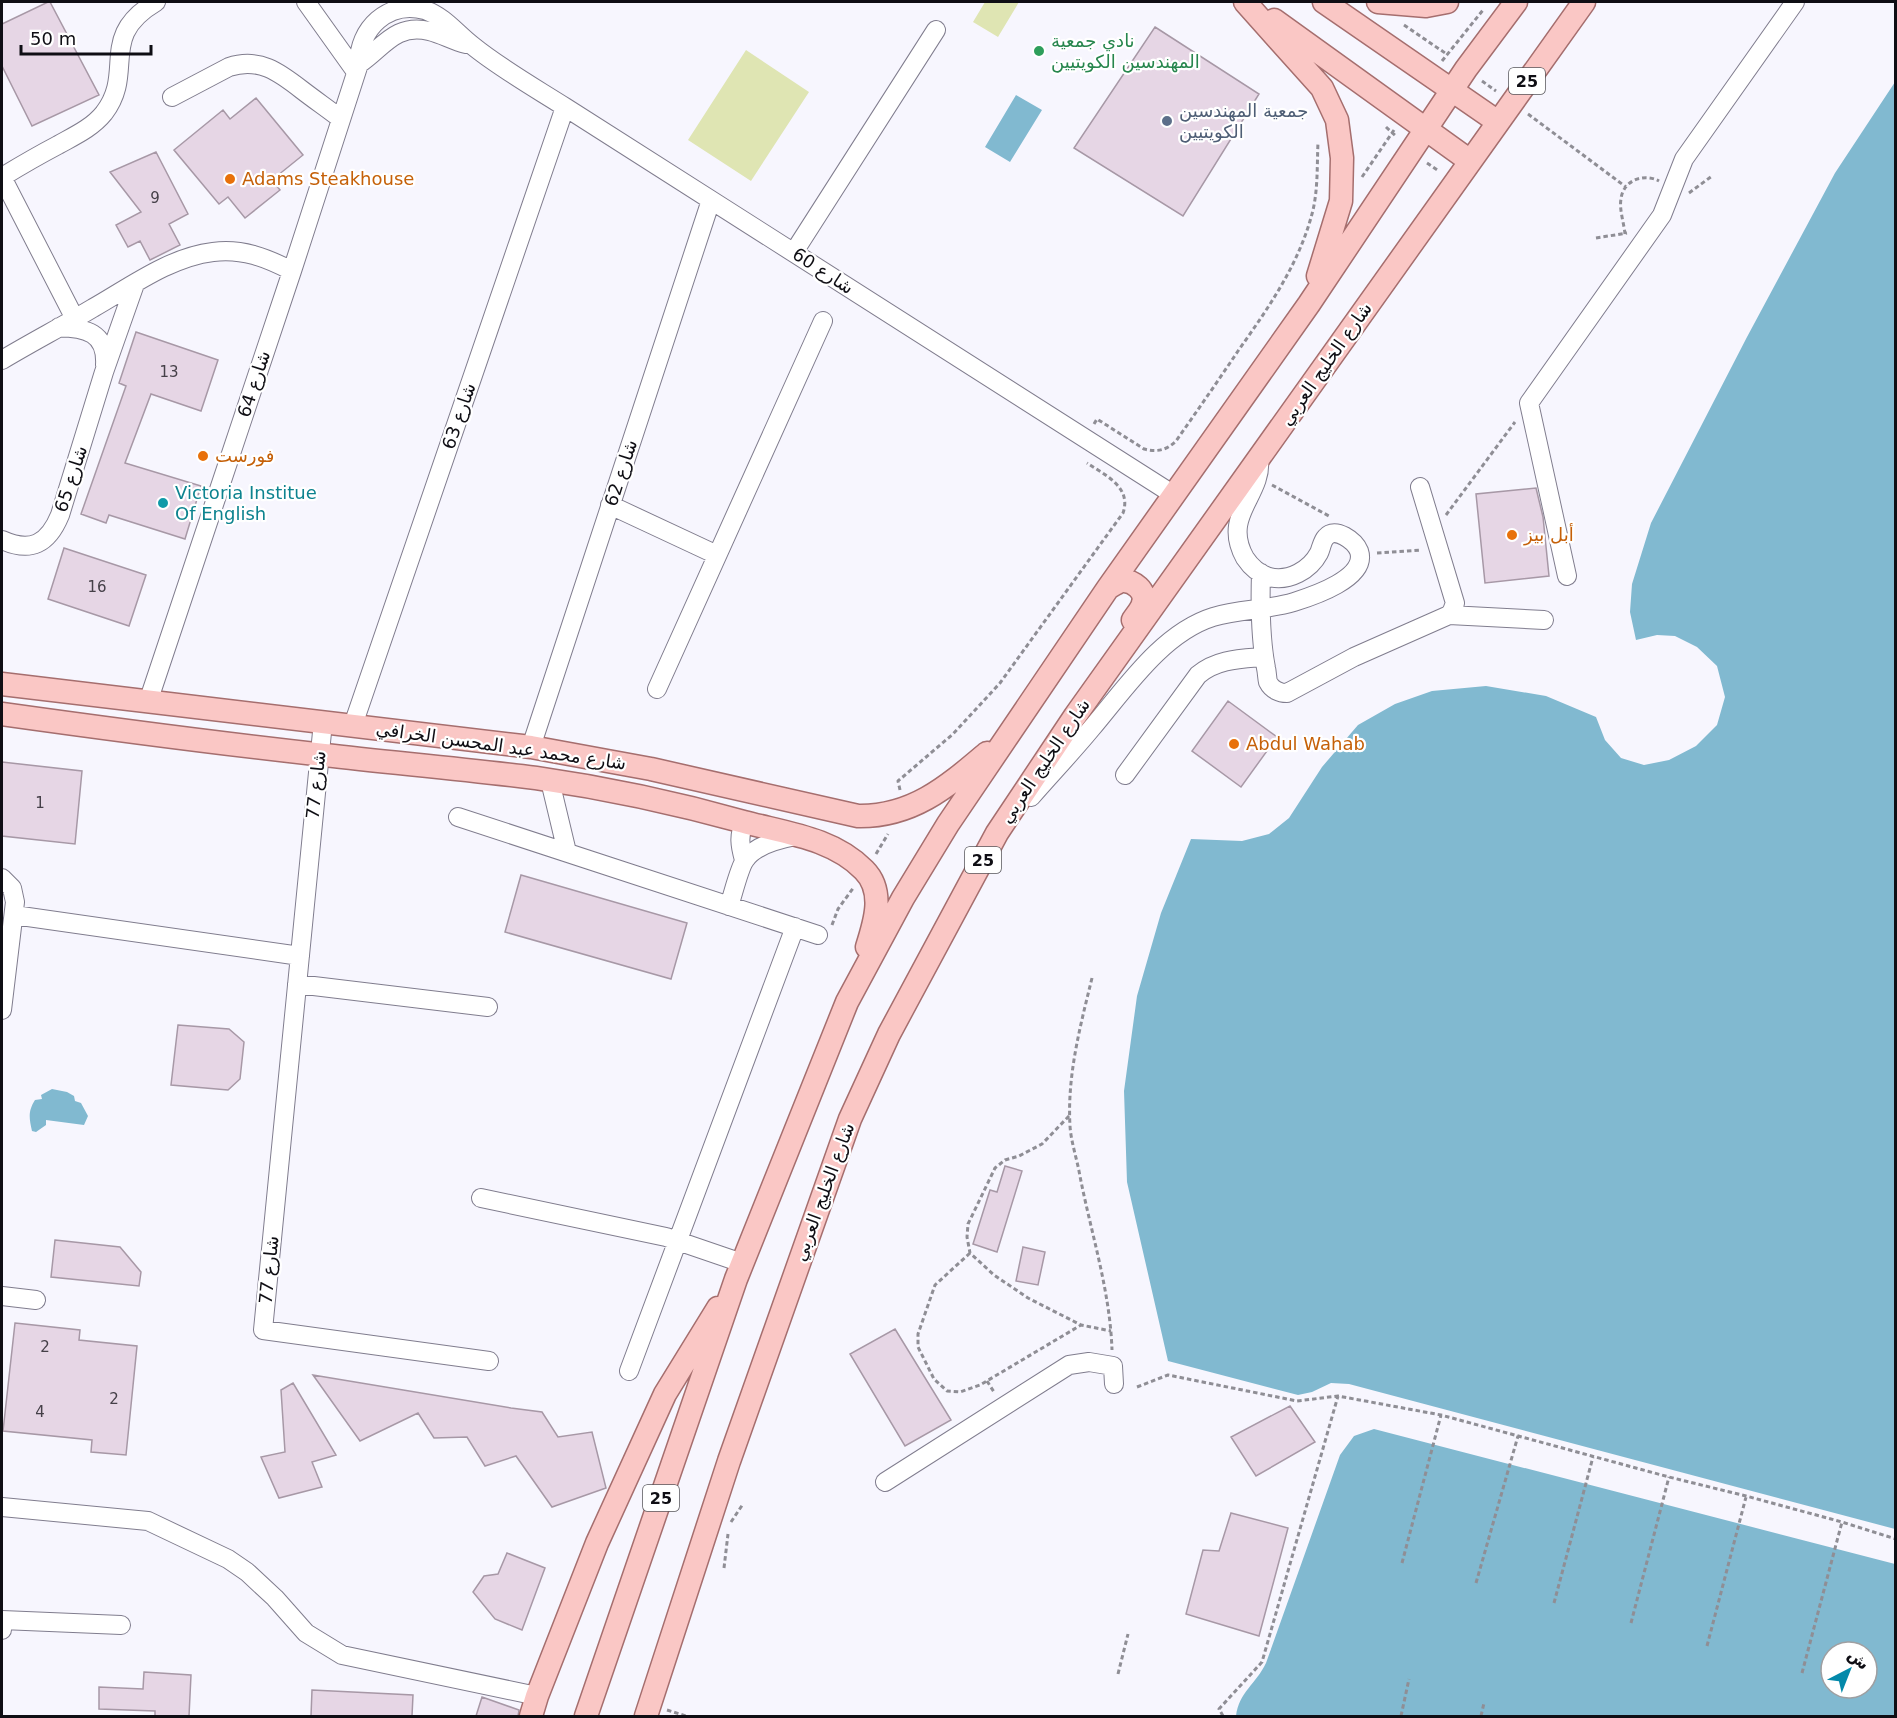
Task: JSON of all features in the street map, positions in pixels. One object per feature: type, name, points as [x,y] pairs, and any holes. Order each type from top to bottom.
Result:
[{"type":"main road","points":[[1247,2],[1470,161]]},
{"type":"main road","points":[[1247,2],[1322,88],[1338,129],[1342,158],[1341,201],[1310,304]]},
{"type":"main road","points":[[1324,2],[1498,122]]},
{"type":"main road","points":[[1378,2],[1426,6],[1447,2]]},
{"type":"main road","name":"25","points":[[586,1716],[739,1271],[847,1002],[903,898],[943,833],[1108,588],[1310,304],[1451,90],[1516,2]]},
{"type":"main road","name":"شارع الخليج العربي","points":[[646,1716],[729,1461],[850,1119],[889,1034],[997,833],[1075,716],[1584,2]]},
{"type":"main road","points":[[1075,716],[1082,693],[1144,603],[1142,592],[1133,583],[1123,581],[1108,588]]},
{"type":"main road","name":"شارع محمد عبد المحسن الخرافي","points":[[2,684],[531,747],[613,761],[858,816],[889,814],[915,805],[945,786],[1008,735]]},
{"type":"main road","name":"شارع محمد عبد المحسن الخرافي","points":[[2,714],[550,781],[684,806],[819,842],[846,855],[866,871],[876,889],[874,924],[847,1002]]},
{"type":"main road","points":[[730,786],[736,799],[739,820]]},
{"type":"main road","points":[[534,1706],[597,1543],[665,1394],[739,1271]]},
{"type":"street","points":[[67,323],[2,177],[88,128],[104,113],[117,84],[120,45],[127,27],[139,12],[156,2]]},
{"type":"street","points":[[306,2],[357,68],[387,40],[408,30],[430,31],[471,45]]},
{"type":"street","points":[[1567,576],[1529,403],[1662,215],[1684,159],[1795,2]]},
{"type":"street","name":"شارع 64","points":[[148,702],[292,271],[357,68],[360,47],[369,29],[385,14],[404,5],[435,15],[456,30],[471,45]]},
{"type":"street","points":[[794,252],[936,30]]},
{"type":"street","name":"شارع 60","points":[[471,45],[1174,495]]},
{"type":"street","points":[[172,97],[229,67],[254,63],[264,65],[283,75],[341,119]]},
{"type":"street","name":"شارع 63","points":[[353,725],[565,107]]},
{"type":"street","name":"شارع 62","points":[[531,747],[711,200]]},
{"type":"street","points":[[2,360],[135,284],[176,263],[204,254],[249,253],[292,271]]},
{"type":"street","name":"شارع 65","points":[[2,540],[22,546],[35,544],[46,539],[55,527],[104,372],[135,284]]},
{"type":"street","points":[[657,689],[823,321]]},
{"type":"street","name":"شارع 65","points":[[67,323],[98,338],[105,351],[104,372]]},
{"type":"street","points":[[997,833],[1078,745],[1145,665],[1181,632],[1213,617],[1293,602],[1345,580],[1355,572],[1359,552],[1347,538],[1335,533],[1325,537],[1320,552],[1311,566],[1302,571],[1282,578],[1271,577],[1252,567],[1241,549],[1238,530],[1241,510],[1258,475],[1259,459]]},
{"type":"street","points":[[1420,487],[1455,603],[1449,615]]},
{"type":"street","points":[[610,505],[717,555]]},
{"type":"street","points":[[1261,573],[1260,608],[1268,682],[1276,691],[1287,693],[1354,657],[1449,615],[1544,620]]},
{"type":"street","points":[[1125,775],[1204,669],[1227,661],[1264,657]]},
{"type":"street","name":"شارع 77","points":[[323,722],[263,1330],[489,1361]]},
{"type":"street","points":[[550,781],[567,852]]},
{"type":"street","points":[[458,816],[818,935]]},
{"type":"street","points":[[729,906],[744,860],[740,842],[742,828],[739,820]]},
{"type":"street","points":[[744,860],[773,842],[796,836]]},
{"type":"street","points":[[2,878],[9,884],[14,894],[14,915],[2,1010]]},
{"type":"street","points":[[14,915],[300,956]]},
{"type":"street","points":[[629,1371],[795,927]]},
{"type":"street","points":[[297,984],[488,1007]]},
{"type":"street","points":[[481,1198],[666,1237],[739,1271]]},
{"type":"street","points":[[2,1296],[36,1300]]},
{"type":"street","points":[[885,1482],[1069,1365],[1089,1362],[1113,1375]]},
{"type":"street","points":[[2,1507],[148,1521],[228,1559],[247,1572],[275,1598],[306,1633],[342,1654],[534,1706]]},
{"type":"street","points":[[2,1630],[2,1620],[121,1625]]},
{"type":"path","points":[[1483,10],[1448,54],[1626,187]]},
{"type":"path","points":[[1385,126],[1392,133]]},
{"type":"path","points":[[1626,234],[1620,199],[1626,187],[1636,179],[1647,177],[1656,179],[1671,192]]},
{"type":"path","points":[[1596,238],[1651,230]]},
{"type":"path","points":[[1371,554],[1421,550],[1529,403]]},
{"type":"path","points":[[1092,978],[1072,1070],[1070,1127],[1106,1289],[1112,1331],[1113,1375]]},
{"type":"path","points":[[1071,1115],[1042,1144],[1019,1156],[1005,1160],[995,1168],[968,1224],[967,1237],[970,1253],[994,1275],[1028,1298],[1081,1325],[1112,1331]]},
{"type":"path","points":[[970,1253],[935,1286],[918,1334],[918,1347],[934,1379],[947,1390],[960,1392],[980,1386],[1081,1325]]},
{"type":"path","points":[[1137,1387],[1168,1376],[1297,1401],[1338,1396],[1441,1415],[1842,1522],[1896,1539]]},
{"type":"path","points":[[1223,1716],[1220,1708],[1262,1662],[1338,1396]]},
{"type":"path","points":[[1402,1563],[1441,1415]]},
{"type":"path","points":[[1476,1583],[1518,1437]]},
{"type":"path","points":[[1554,1603],[1593,1457]]},
{"type":"path","points":[[1631,1623],[1669,1477]]},
{"type":"path","points":[[1707,1646],[1746,1496]]},
{"type":"path","points":[[724,1568],[729,1525],[743,1504]]},
{"type":"path","points":[[1802,1673],[1842,1522]]},
{"type":"path","points":[[1118,1674],[1128,1634]]},
{"type":"path","points":[[1401,1716],[1409,1679]]},
{"type":"path","points":[[1481,1716],[1484,1703]]},
{"type":"green space","points":[[985,2],[1019,2],[998,37],[973,22]]},
{"type":"green space","points":[[746,50],[809,92],[751,181],[688,140]]},
{"type":"water","points":[[1895,82],[1895,1529],[1349,1384],[1331,1383],[1312,1392],[1298,1395],[1168,1361],[1127,1182],[1124,1091],[1137,996],[1161,913],[1191,839],[1242,841],[1269,834],[1289,818],[1322,767],[1358,725],[1395,704],[1432,691],[1486,686],[1546,696],[1596,717],[1605,740],[1621,758],[1644,765],[1669,760],[1696,746],[1717,725],[1725,697],[1717,666],[1697,647],[1675,636],[1657,635],[1636,640],[1630,612],[1632,584],[1651,523],[1747,337],[1835,173]]},
{"type":"water","points":[[1016,95],[1042,110],[1010,162],[985,147]]},
{"type":"water","points":[[52,1089],[67,1092],[74,1096],[75,1101],[81,1103],[88,1116],[84,1125],[46,1120],[46,1125],[36,1132],[32,1131],[31,1108],[35,1100],[42,1099],[41,1095]]},
{"type":"water","points":[[1374,1429],[1895,1564],[1895,1716],[1236,1716],[1244,1694],[1266,1663],[1340,1455],[1354,1436]]},
{"type":"building","points":[[48,2],[99,95],[32,126],[2,66],[2,24]]},
{"type":"building","name":"جمعية المهندسين الكويتيين","points":[[1155,27],[1259,94],[1183,216],[1074,148]]},
{"type":"building","points":[[256,98],[303,155],[272,180],[280,190],[245,218],[228,197],[219,204],[174,150],[223,110],[230,119]]},
{"type":"building","points":[[156,152],[188,214],[169,224],[180,245],[150,260],[140,241],[128,247],[116,225],[141,212],[110,172]]},
{"type":"building","points":[[136,332],[218,360],[201,411],[151,394],[125,463],[201,486],[185,539],[109,515],[106,523],[81,514],[126,386],[119,383]]},
{"type":"building","name":"أبل بيز","points":[[1536,488],[1543,517],[1549,576],[1485,583],[1476,494]]},
{"type":"building","points":[[64,548],[146,575],[129,626],[48,599]]},
{"type":"building","name":"Abdul Wahab","points":[[1228,701],[1277,737],[1241,787],[1192,751]]},
{"type":"building","points":[[2,762],[82,771],[75,844],[2,836]]},
{"type":"building","points":[[521,875],[687,923],[671,979],[505,932]]},
{"type":"building","points":[[178,1025],[229,1029],[244,1042],[240,1079],[228,1090],[171,1085]]},
{"type":"building","points":[[1005,1166],[1022,1171],[997,1252],[973,1244],[990,1190],[997,1192]]},
{"type":"building","points":[[55,1240],[120,1247],[141,1272],[139,1286],[51,1277]]},
{"type":"building","points":[[1023,1247],[1045,1252],[1038,1285],[1016,1281]]},
{"type":"building","points":[[15,1323],[80,1330],[79,1340],[137,1346],[126,1455],[91,1452],[92,1440],[3,1431]]},
{"type":"building","points":[[895,1329],[951,1420],[905,1446],[850,1354]]},
{"type":"building","points":[[313,1375],[542,1412],[558,1437],[592,1432],[606,1488],[552,1507],[516,1456],[485,1466],[467,1437],[434,1438],[418,1413],[360,1441]]},
{"type":"building","points":[[293,1383],[336,1455],[312,1462],[322,1487],[279,1498],[261,1457],[285,1452],[281,1390]]},
{"type":"building","points":[[1290,1406],[1315,1442],[1256,1476],[1231,1437]]},
{"type":"building","points":[[1231,1513],[1288,1528],[1259,1636],[1186,1614],[1203,1550],[1219,1551]]},
{"type":"building","points":[[507,1553],[545,1568],[522,1630],[495,1619],[473,1592],[484,1576],[498,1574]]},
{"type":"building","points":[[144,1672],[191,1675],[189,1716],[155,1716],[155,1711],[99,1709],[99,1687],[143,1689]]},
{"type":"building","points":[[312,1690],[413,1695],[412,1716],[311,1716]]},
{"type":"building","points":[[482,1697],[519,1710],[518,1716],[476,1716]]},
{"type":"place","name":"نادي جمعية المهندسين الكويتيين","points":[[1039,51]]},
{"type":"place","name":"جمعية المهندسين الكويتيين","points":[[1167,121]]},
{"type":"place","name":"Adams Steakhouse","points":[[230,179]]},
{"type":"place","name":"فورست","points":[[203,456]]},
{"type":"place","name":"Victoria Institue Of English","points":[[163,503]]},
{"type":"place","name":"أبل بيز","points":[[1512,535]]},
{"type":"place","name":"Abdul Wahab","points":[[1234,744]]}]
